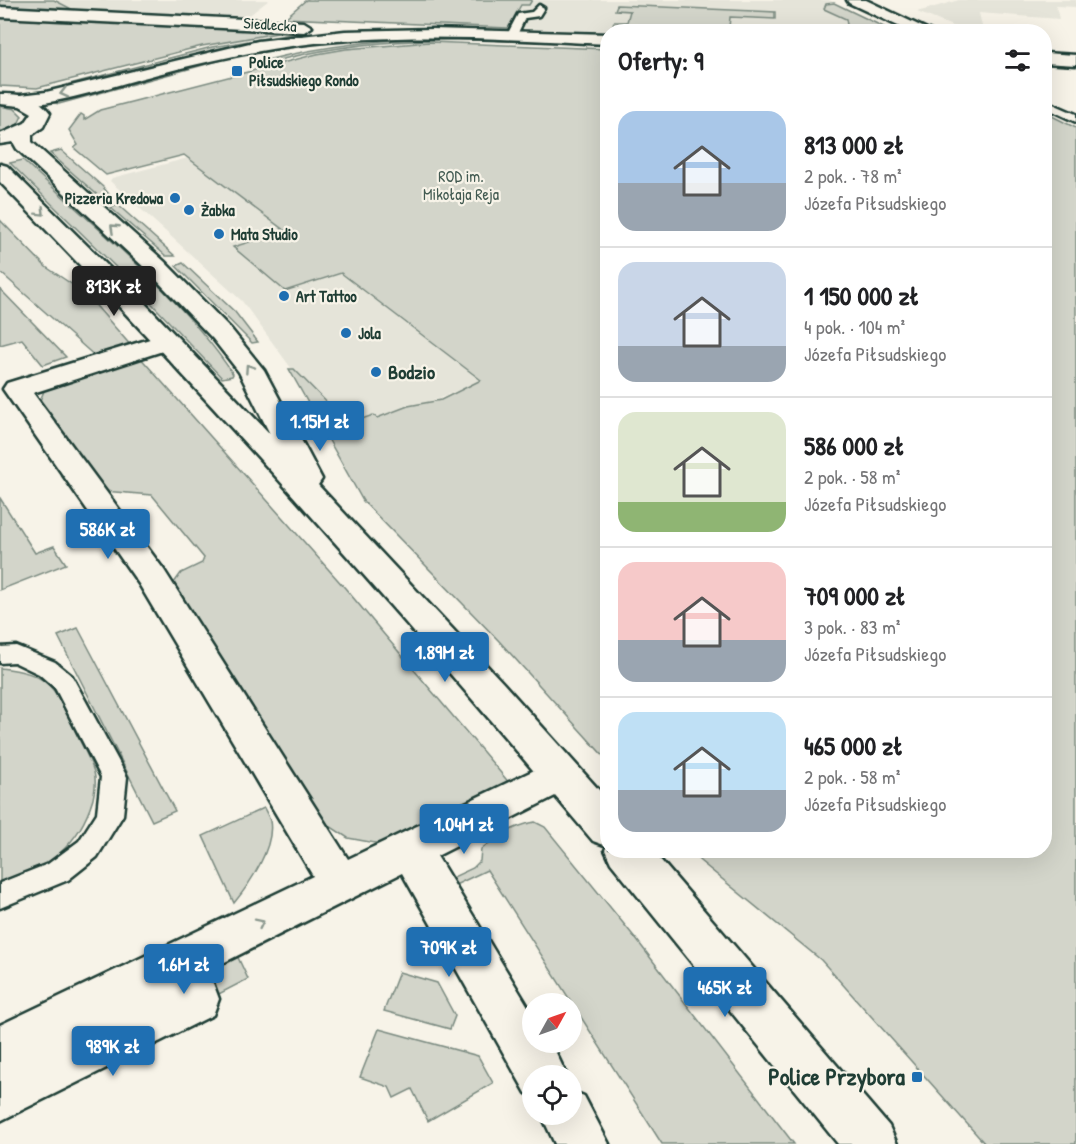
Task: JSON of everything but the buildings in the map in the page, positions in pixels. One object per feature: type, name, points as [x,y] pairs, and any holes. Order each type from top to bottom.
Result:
[{"type":"street","points":[[854,0],[907,24]]},
{"type":"street","name":"Siedlecka","points":[[0,12],[230,22],[245,16],[359,36]]},
{"type":"street","points":[[245,16],[261,12]]},
{"type":"street","name":"Siedlecka","points":[[9,99],[46,97],[259,46],[327,39],[428,33],[600,39]]},
{"type":"street","name":"Siedlecka","points":[[22,129],[68,105],[327,39]]},
{"type":"street","points":[[1052,58],[1076,60]]},
{"type":"street","points":[[1052,64],[1076,66]]},
{"type":"street","points":[[9,99],[38,107],[22,129],[21,139],[24,144],[156,266],[231,345],[251,370],[320,505]]},
{"type":"street","points":[[0,170],[320,505],[600,820]]},
{"type":"street","points":[[166,342],[17,389],[152,578],[340,883]]},
{"type":"street","points":[[0,1050],[561,775]]},
{"type":"street","points":[[410,849],[537,1065]]},
{"type":"street","points":[[633,858],[871,1144]]},
{"type":"street","points":[[0,1096],[196,999]]},
{"type":"street","points":[[572,1125],[583,1144]]},
{"type":"lane","points":[[512,35],[521,16],[536,14],[539,8]]},
{"type":"lane","points":[[1052,107],[1076,118]]},
{"type":"lane","points":[[0,656],[16,654],[47,668],[63,682],[114,777],[110,815],[88,849],[58,872],[0,896]]},
{"type":"shaded area","points":[[54,0],[269,0],[247,17],[71,8]]},
{"type":"shaded area","points":[[306,0],[829,0],[876,24],[600,24],[600,32],[285,18]]},
{"type":"shaded area","points":[[959,0],[1076,0],[1076,7],[1056,6],[1059,19],[979,13],[981,24],[947,24],[917,12]]},
{"type":"shaded area","points":[[188,158],[482,381],[354,431],[294,372],[242,301],[110,181],[112,178]]},
{"type":"green space","points":[[0,0],[54,0],[91,19],[296,30],[202,46],[37,88],[0,86]]},
{"type":"green space","points":[[306,0],[532,0],[529,5],[521,5],[508,28],[285,18]]},
{"type":"green space","points":[[834,3],[878,24],[847,24],[846,19],[824,9],[826,4]]},
{"type":"green space","points":[[617,5],[775,12],[775,19],[730,17],[729,24],[613,24],[614,22],[627,22],[630,11],[615,10]]},
{"type":"green space","points":[[298,33],[290,37],[218,49],[72,86],[69,84],[212,47]]},
{"type":"green space","points":[[461,37],[600,43],[600,45],[436,40],[353,46],[267,63],[263,61],[312,50],[411,39]]},
{"type":"green space","name":"ROD im. Mikołaja Reja","points":[[430,42],[600,49],[600,752],[499,641],[363,501],[289,369],[294,369],[348,424],[373,415],[377,418],[408,406],[441,400],[481,380],[341,273],[285,291],[233,247],[285,231],[184,155],[106,175],[74,148],[78,145],[69,130],[81,114],[84,120],[100,110],[317,54],[346,49]]},
{"type":"green space","points":[[233,57],[59,104],[51,102],[53,100]]},
{"type":"green space","points":[[0,106],[15,109],[22,116],[18,124],[0,133]]},
{"type":"green space","points":[[1052,116],[1076,128],[1076,1144],[985,1144],[821,960],[697,858],[1052,858]]},
{"type":"green space","points":[[61,150],[103,187],[112,198],[102,199],[50,153]]},
{"type":"green space","points":[[23,160],[161,288],[211,344],[233,374],[232,376],[222,378],[137,288],[10,163]]},
{"type":"green space","points":[[118,205],[175,256],[166,256],[111,208]]},
{"type":"green space","points":[[0,220],[46,267],[85,293],[132,347],[97,358],[0,272]]},
{"type":"green space","points":[[183,263],[235,312],[258,342],[252,343],[176,266]]},
{"type":"green space","points":[[0,289],[66,357],[43,365],[22,339],[0,345]]},
{"type":"green space","points":[[138,355],[345,588],[511,785],[400,840],[375,843],[348,838],[322,821],[171,587],[181,573],[202,563],[204,558],[152,495],[103,491],[39,403],[44,391],[53,385]]},
{"type":"green space","points":[[0,498],[35,553],[54,546],[66,564],[0,590]]},
{"type":"green space","points":[[78,628],[175,811],[152,821],[58,636]]},
{"type":"green space","points":[[0,668],[29,673],[54,691],[94,772],[95,790],[83,823],[65,848],[29,874],[0,887]]},
{"type":"green space","points":[[264,808],[270,821],[269,842],[260,865],[234,903],[203,836]]},
{"type":"green space","points":[[535,822],[545,827],[636,939],[794,1144],[662,1144],[582,1019],[582,993],[566,993],[487,870],[451,887],[447,880],[473,868],[480,861],[481,849],[506,832]]},
{"type":"green space","points":[[234,949],[248,979],[213,997],[204,976],[0,1074]]},
{"type":"green space","points":[[399,972],[437,983],[455,1016],[450,1029],[384,1011]]},
{"type":"green space","points":[[379,1029],[478,1056],[493,1083],[428,1121],[412,1089],[394,1098],[389,1087],[360,1077]]},
{"type":"place","name":"Police Piłsudskiego Rondo","points":[[237,71]]},
{"type":"place","name":"Pizzeria Kredowa","points":[[175,198]]},
{"type":"place","name":"Żabka","points":[[189,210]]},
{"type":"place","name":"Mata Studio","points":[[219,234]]},
{"type":"place","name":"Art Tattoo","points":[[284,296]]},
{"type":"place","name":"Jola","points":[[346,333]]},
{"type":"place","name":"Bodzio","points":[[376,372]]},
{"type":"place","name":"Police Przybora","points":[[917,1077]]}]
